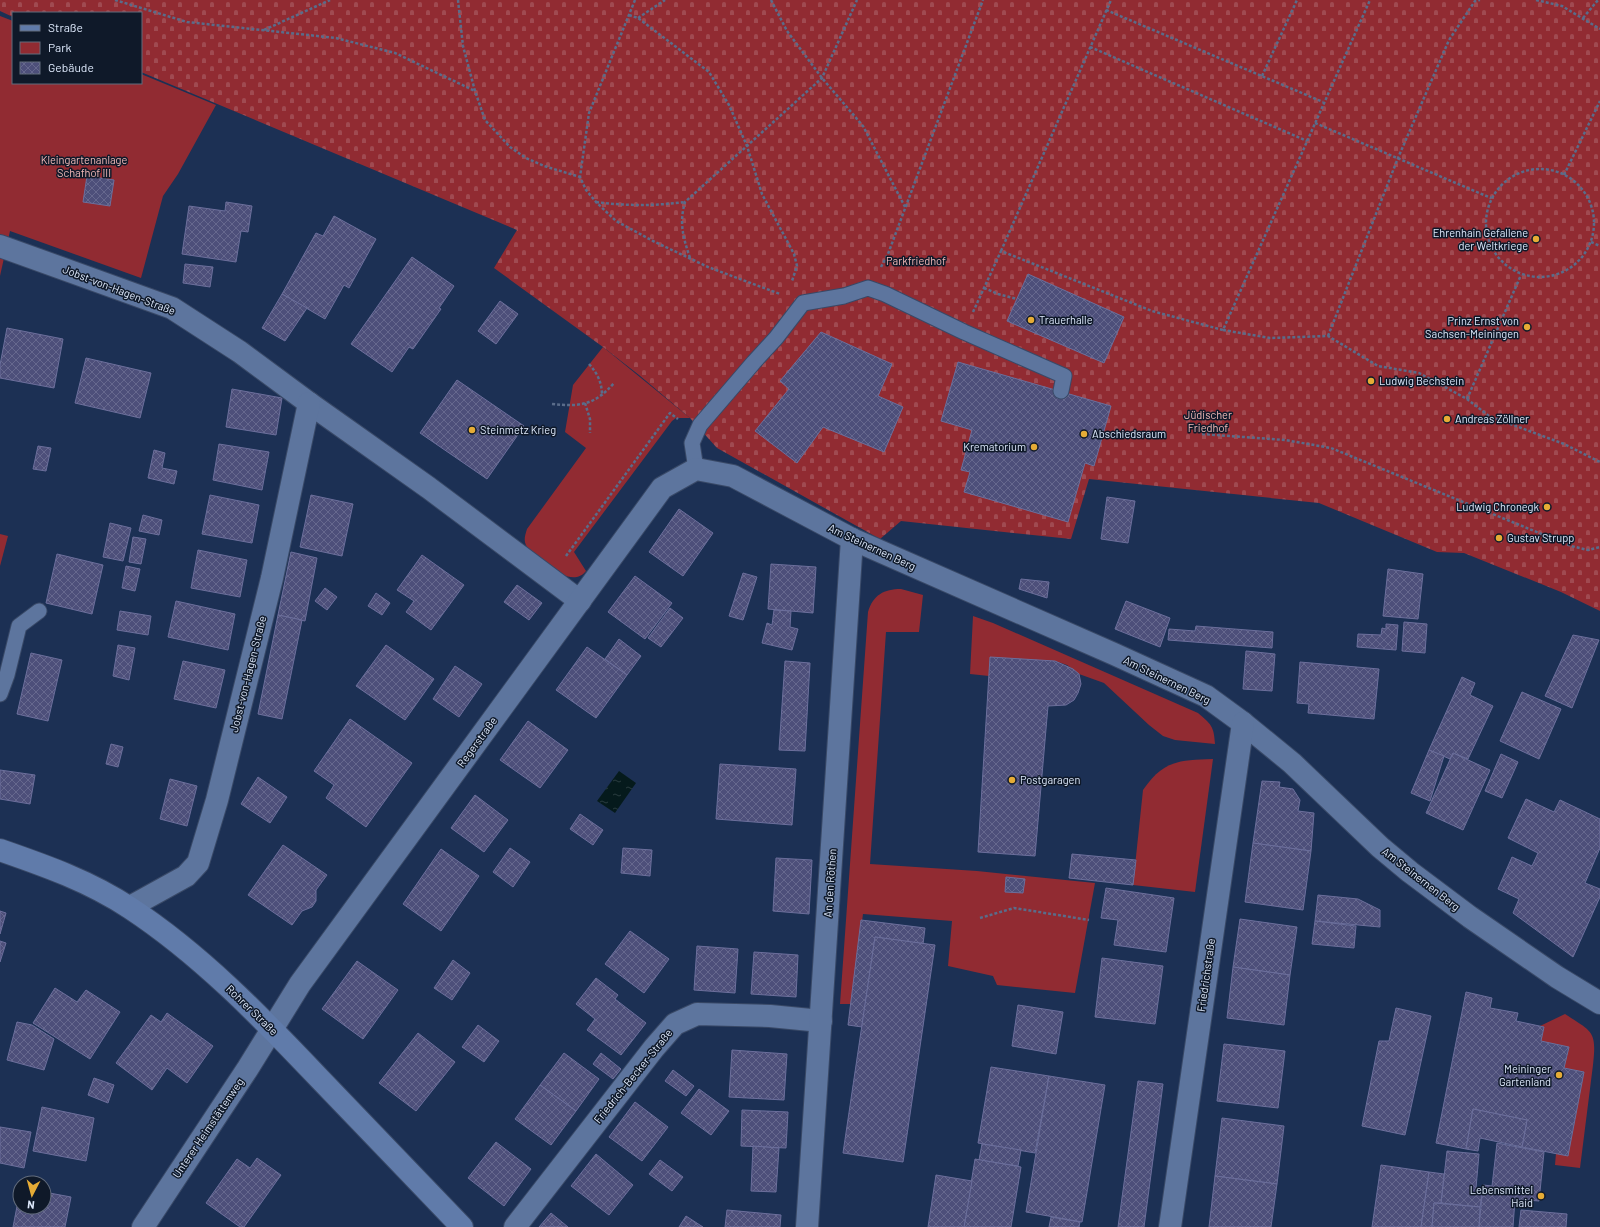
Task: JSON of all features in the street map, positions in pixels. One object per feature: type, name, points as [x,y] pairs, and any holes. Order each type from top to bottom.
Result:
[{"type":"main road","name":"Rohrer Straße","points":[[0,850],[56,869],[94,887],[130,908],[207,968],[272,1029],[462,1227]]},
{"type":"street","name":"Jobst-von-Hagen-Straße","points":[[0,246],[172,308],[240,352],[429,488],[580,601]]},
{"type":"street","name":"Jobst-von-Hagen-Straße","points":[[130,908],[186,876],[198,863],[217,800],[272,578],[309,403]]},
{"type":"street","name":"Am Steinernen Berg","points":[[696,470],[733,476],[852,539],[1206,696],[1243,723],[1292,763],[1380,847],[1410,872],[1470,917],[1544,968],[1600,1003]]},
{"type":"street","name":"Regerstraße","points":[[272,1029],[300,984],[662,488],[696,470]]},
{"type":"street","name":"An den Röthen","points":[[807,1227],[852,539]]},
{"type":"street","name":"Friedrichstraße","points":[[1170,1227],[1243,723]]},
{"type":"street","name":"Friedrich-Becker-Straße","points":[[515,1227],[649,1054],[675,1024],[697,1014],[770,1016],[820,1021]]},
{"type":"street","name":"Unterer Heimstättenweg","points":[[143,1227],[272,1029]]},
{"type":"lane","points":[[696,470],[692,443],[700,425],[776,338],[802,303],[844,296],[868,288],[885,294],[964,332],[1064,376],[1061,392]]},
{"type":"lane","points":[[0,694],[7,675],[19,626],[39,611]]},
{"type":"path","points":[[115,0],[187,22],[336,38],[395,53],[475,91]]},
{"type":"path","points":[[264,30],[330,0]]},
{"type":"path","points":[[458,0],[463,46],[475,91],[485,120],[510,147],[526,158],[544,166],[580,177]]},
{"type":"path","points":[[635,0],[589,113],[580,177],[586,190],[616,221],[653,241],[708,267],[802,303]]},
{"type":"path","points":[[638,18],[665,0]]},
{"type":"path","points":[[771,0],[787,31],[822,78],[863,126],[905,207]]},
{"type":"path","points":[[690,258],[682,234],[681,216],[685,202],[822,78],[857,0]]},
{"type":"path","points":[[868,288],[888,254],[983,0]]},
{"type":"path","points":[[964,332],[1111,0]]},
{"type":"path","points":[[1262,76],[1297,0]]},
{"type":"path","points":[[1223,330],[1323,102],[1370,0]]},
{"type":"path","points":[[1328,336],[1398,158],[1449,40],[1475,1],[1480,0]]},
{"type":"path","points":[[1536,0],[1562,6],[1600,29]]},
{"type":"path","points":[[1582,18],[1598,0]]},
{"type":"path","points":[[1106,10],[1323,102]]},
{"type":"path","points":[[629,15],[638,18],[709,72],[729,105],[747,146],[762,194],[794,254],[797,266],[788,297]]},
{"type":"path","points":[[1090,47],[1307,141]]},
{"type":"path","points":[[1564,175],[1600,101]]},
{"type":"path","points":[[1315,123],[1491,198]]},
{"type":"path","points":[[1530,169],[1549,169],[1564,175],[1575,181],[1588,197],[1594,215],[1594,228],[1591,242],[1583,257],[1568,270],[1550,277],[1532,277],[1521,275],[1499,260],[1489,244],[1485,229],[1485,214],[1491,198],[1500,186],[1513,175],[1530,169]]},
{"type":"path","points":[[596,202],[629,206],[685,202]]},
{"type":"path","points":[[1591,242],[1600,246]]},
{"type":"path","points":[[1001,251],[1152,311],[1223,330],[1270,338],[1328,336],[1378,366],[1419,373],[1467,399],[1489,416],[1564,444],[1600,462]]},
{"type":"path","points":[[1467,399],[1521,275]]},
{"type":"path","points":[[984,288],[998,294],[1017,299]]},
{"type":"path","points":[[589,364],[598,376],[602,387],[602,396]]},
{"type":"path","points":[[552,404],[570,406],[589,403],[602,396],[614,384]]},
{"type":"path","points":[[585,404],[590,419],[590,433]]},
{"type":"path","points":[[550,578],[670,413],[687,426],[700,425]]},
{"type":"path","points":[[1202,434],[1285,440],[1331,448],[1571,546],[1588,550],[1600,547]]},
{"type":"path","points":[[980,918],[1014,908],[1089,920]]},
{"type":"green space","name":"Parkfriedhof","points":[[0,0],[1600,0],[1600,611],[1561,592],[1464,553],[1437,552],[1319,503],[1089,479],[1071,539],[901,521],[880,539],[717,448],[690,418],[639,375],[494,268],[517,230],[142,72],[142,12],[12,12],[12,17],[0,11]]},
{"type":"green space","name":"Kleingartenanlage Schafhof III","points":[[0,16],[12,21],[12,84],[142,84],[142,74],[216,105],[178,174],[163,196],[141,278],[10,231],[0,276]]},
{"type":"green space","points":[[603,347],[690,418],[676,418],[672,421],[574,552],[586,571],[580,576],[565,576],[542,561],[528,548],[525,543],[525,538],[527,529],[586,448],[565,432],[573,385]]},
{"type":"green space","points":[[0,534],[8,536],[0,566]]},
{"type":"green space","points":[[901,589],[923,595],[919,632],[886,632],[870,864],[977,871],[1095,883],[1075,993],[997,985],[993,976],[948,966],[952,921],[863,914],[851,1004],[840,1004],[868,612],[873,601],[880,594],[889,590]]},
{"type":"green space","points":[[973,616],[993,623],[1198,713],[1213,729],[1215,744],[1175,740],[1163,736],[1104,683],[1079,674],[1067,665],[1055,661],[990,658],[989,676],[970,674]]},
{"type":"green space","points":[[1213,759],[1195,892],[1133,885],[1143,790],[1157,773],[1172,764],[1190,760]]},
{"type":"green space","points":[[1565,1014],[1591,1033],[1594,1045],[1593,1065],[1580,1168],[1555,1165],[1556,1153],[1568,1155],[1584,1072],[1564,1068],[1569,1047],[1541,1041],[1544,1027],[1540,1026]]},
{"type":"water","points":[[619,771],[636,783],[615,813],[597,801]]},
{"type":"building","points":[[87,176],[114,180],[110,206],[83,202]]},
{"type":"building","points":[[226,202],[252,206],[248,232],[241,231],[236,262],[182,254],[189,206],[225,211]]},
{"type":"building","points":[[334,216],[376,239],[349,288],[344,285],[325,319],[282,294],[316,233],[323,236]]},
{"type":"building","points":[[412,257],[454,286],[439,308],[441,309],[413,349],[409,347],[392,372],[351,344]]},
{"type":"building","points":[[185,264],[213,267],[210,287],[183,283]]},
{"type":"building","points":[[1028,274],[1124,317],[1104,363],[1007,321]]},
{"type":"building","points":[[282,294],[307,308],[285,341],[262,328]]},
{"type":"building","points":[[500,301],[518,314],[496,344],[478,331]]},
{"type":"building","points":[[7,328],[63,339],[54,388],[0,378],[0,365]]},
{"type":"building","points":[[821,332],[892,364],[878,396],[903,407],[884,452],[823,427],[797,463],[755,431],[789,389],[780,381]]},
{"type":"building","points":[[86,358],[151,373],[140,418],[75,403]]},
{"type":"building","name":"Krematorium","points":[[958,362],[1111,406],[1094,466],[1085,463],[1068,522],[964,492],[970,472],[961,470],[972,430],[941,421]]},
{"type":"building","name":"Steinmetz Krieg","points":[[457,380],[524,426],[487,479],[420,433]]},
{"type":"building","points":[[232,389],[282,398],[276,435],[226,427]]},
{"type":"building","points":[[219,444],[269,452],[262,490],[213,480]]},
{"type":"building","points":[[38,446],[51,448],[46,471],[33,469]]},
{"type":"building","points":[[154,450],[165,453],[162,468],[177,471],[174,484],[148,478]]},
{"type":"building","points":[[210,495],[259,505],[252,543],[202,534]]},
{"type":"building","points":[[311,495],[353,504],[342,556],[300,547]]},
{"type":"building","points":[[1107,497],[1135,501],[1128,543],[1101,539]]},
{"type":"building","points":[[679,509],[713,533],[683,576],[649,552]]},
{"type":"building","points":[[143,515],[162,520],[159,535],[139,531]]},
{"type":"building","points":[[110,523],[131,528],[123,561],[103,557]]},
{"type":"building","points":[[133,537],[146,539],[141,564],[129,562]]},
{"type":"building","points":[[198,550],[247,560],[240,597],[191,588]]},
{"type":"building","points":[[291,552],[317,558],[305,621],[278,615]]},
{"type":"building","points":[[57,554],[103,565],[92,614],[46,603]]},
{"type":"building","points":[[422,555],[464,585],[431,630],[406,612],[414,601],[397,590]]},
{"type":"building","points":[[771,564],[816,567],[813,613],[768,609]]},
{"type":"building","points":[[126,566],[140,569],[135,591],[122,588]]},
{"type":"building","points":[[1388,569],[1423,574],[1418,619],[1383,616]]},
{"type":"building","points":[[743,573],[757,577],[743,620],[729,616]]},
{"type":"building","points":[[635,576],[672,603],[645,639],[608,612]]},
{"type":"building","points":[[1021,579],[1049,582],[1047,598],[1019,589]]},
{"type":"building","points":[[517,585],[542,603],[529,620],[504,602]]},
{"type":"building","points":[[325,588],[337,597],[327,610],[315,601]]},
{"type":"building","points":[[376,593],[390,603],[382,615],[368,606]]},
{"type":"building","points":[[176,601],[235,614],[228,650],[168,637]]},
{"type":"building","points":[[1126,601],[1170,618],[1160,647],[1115,629]]},
{"type":"building","points":[[670,608],[683,618],[661,647],[648,638]]},
{"type":"building","points":[[774,610],[791,611],[790,627],[798,629],[792,650],[762,643],[767,623],[772,625]]},
{"type":"building","points":[[120,611],[151,616],[148,635],[117,630]]},
{"type":"building","points":[[278,615],[302,620],[282,719],[258,714]]},
{"type":"building","points":[[1404,622],[1427,624],[1425,653],[1402,651]]},
{"type":"building","points":[[1386,624],[1398,625],[1396,650],[1357,647],[1358,634],[1381,635],[1382,628],[1386,629]]},
{"type":"building","points":[[1196,626],[1273,632],[1272,648],[1168,640],[1169,629],[1195,631]]},
{"type":"building","points":[[1573,635],[1599,640],[1572,708],[1545,696]]},
{"type":"building","points":[[619,639],[641,656],[627,675],[605,659]]},
{"type":"building","points":[[118,645],[135,648],[129,680],[113,676]]},
{"type":"building","points":[[386,645],[434,679],[405,720],[356,686]]},
{"type":"building","points":[[587,647],[627,675],[596,718],[556,690]]},
{"type":"building","points":[[1246,651],[1275,654],[1272,691],[1243,689]]},
{"type":"building","points":[[31,653],[62,660],[48,721],[17,714]]},
{"type":"building","name":"Postgaragen","points":[[990,657],[1055,661],[1073,669],[1079,674],[1081,684],[1074,700],[1066,705],[1048,706],[1035,856],[978,852]]},
{"type":"building","points":[[183,661],[225,670],[216,708],[174,699]]},
{"type":"building","points":[[785,661],[810,663],[805,751],[779,750]]},
{"type":"building","points":[[1300,662],[1379,669],[1374,719],[1308,713],[1309,704],[1297,703]]},
{"type":"building","points":[[455,666],[482,684],[459,717],[433,699]]},
{"type":"building","points":[[1462,677],[1475,683],[1470,695],[1493,706],[1468,759],[1453,753],[1450,759],[1429,750]]},
{"type":"building","points":[[1522,692],[1561,709],[1539,759],[1500,741]]},
{"type":"building","points":[[350,719],[412,763],[366,827],[326,798],[334,785],[314,771]]},
{"type":"building","points":[[528,721],[568,750],[540,788],[500,760]]},
{"type":"building","points":[[111,744],[123,747],[118,767],[106,764]]},
{"type":"building","points":[[1429,750],[1444,756],[1430,801],[1411,793]]},
{"type":"building","points":[[1453,753],[1490,770],[1463,830],[1426,813]]},
{"type":"building","points":[[1501,754],[1518,762],[1502,798],[1485,791]]},
{"type":"building","points":[[720,764],[796,769],[792,825],[716,819]]},
{"type":"building","points":[[0,770],[35,775],[30,804],[0,799]]},
{"type":"building","points":[[258,777],[287,797],[270,823],[241,804]]},
{"type":"building","points":[[170,779],[197,786],[187,826],[160,819]]},
{"type":"building","points":[[1262,781],[1280,782],[1279,787],[1293,789],[1300,800],[1298,811],[1314,813],[1311,851],[1253,843]]},
{"type":"building","points":[[475,795],[508,820],[484,852],[451,828]]},
{"type":"building","points":[[1526,799],[1554,812],[1560,800],[1600,819],[1600,848],[1585,883],[1600,889],[1600,897],[1573,957],[1513,913],[1519,899],[1498,889],[1512,857],[1532,866],[1538,853],[1508,838]]},
{"type":"building","points":[[580,814],[603,830],[593,845],[570,829]]},
{"type":"building","points":[[1253,843],[1311,851],[1303,910],[1245,902]]},
{"type":"building","points":[[283,845],[327,875],[316,890],[316,901],[312,907],[302,911],[292,925],[248,895]]},
{"type":"building","points":[[510,848],[530,862],[513,887],[493,872]]},
{"type":"building","points":[[623,848],[652,850],[650,876],[621,873]]},
{"type":"building","points":[[441,849],[479,876],[441,931],[403,904]]},
{"type":"building","points":[[1072,854],[1136,860],[1133,885],[1069,878]]},
{"type":"building","points":[[776,858],[812,860],[809,914],[773,911]]},
{"type":"building","points":[[1006,877],[1025,879],[1023,893],[1005,892]]},
{"type":"building","points":[[1106,888],[1174,898],[1166,952],[1114,945],[1118,920],[1101,918]]},
{"type":"building","points":[[1318,895],[1358,899],[1380,910],[1380,927],[1315,921]]},
{"type":"building","points":[[0,911],[6,913],[0,934]]},
{"type":"building","points":[[1240,919],[1297,927],[1290,975],[1233,967]]},
{"type":"building","points":[[861,920],[925,928],[923,944],[875,937],[862,1027],[848,1025]]},
{"type":"building","points":[[1315,921],[1356,926],[1354,948],[1312,944]]},
{"type":"building","points":[[630,931],[669,959],[644,993],[605,964]]},
{"type":"building","points":[[875,937],[935,945],[903,1162],[843,1153]]},
{"type":"building","points":[[0,941],[6,943],[0,962]]},
{"type":"building","points":[[697,946],[738,949],[735,993],[694,990]]},
{"type":"building","points":[[754,952],[798,955],[796,997],[751,994]]},
{"type":"building","points":[[1102,958],[1163,966],[1155,1024],[1095,1017]]},
{"type":"building","points":[[453,960],[470,973],[452,1000],[434,988]]},
{"type":"building","points":[[357,961],[398,990],[363,1039],[322,1009]]},
{"type":"building","points":[[1233,967],[1290,975],[1284,1025],[1227,1018]]},
{"type":"building","points":[[596,978],[618,995],[615,999],[646,1023],[621,1055],[587,1030],[595,1019],[576,1004]]},
{"type":"building","points":[[55,988],[77,1002],[86,990],[120,1012],[90,1059],[33,1023]]},
{"type":"building","points":[[1466,992],[1492,998],[1490,1008],[1518,1013],[1516,1021],[1544,1027],[1541,1041],[1569,1047],[1564,1068],[1584,1072],[1568,1156],[1522,1147],[1527,1120],[1473,1109],[1466,1149],[1436,1143]]},
{"type":"building","points":[[1018,1005],[1063,1012],[1056,1054],[1012,1046]]},
{"type":"building","points":[[1396,1008],[1431,1016],[1405,1135],[1362,1126],[1379,1041],[1389,1041]]},
{"type":"building","points":[[167,1013],[213,1046],[187,1083],[167,1068],[152,1090],[116,1063],[151,1015],[161,1022]]},
{"type":"building","points":[[17,1022],[32,1025],[54,1039],[44,1070],[7,1060]]},
{"type":"building","points":[[478,1025],[499,1041],[484,1062],[462,1047]]},
{"type":"building","points":[[418,1033],[455,1062],[416,1111],[379,1083]]},
{"type":"building","points":[[1224,1044],[1285,1051],[1278,1108],[1217,1101]]},
{"type":"building","points":[[732,1050],[787,1054],[784,1100],[729,1097]]},
{"type":"building","points":[[564,1053],[599,1079],[576,1111],[540,1085]]},
{"type":"building","points":[[601,1053],[621,1069],[613,1079],[593,1064]]},
{"type":"building","points":[[991,1067],[1049,1076],[1035,1153],[978,1143]]},
{"type":"building","points":[[673,1070],[694,1086],[686,1096],[665,1081]]},
{"type":"building","points":[[1049,1076],[1105,1085],[1082,1222],[1026,1212]]},
{"type":"building","points":[[94,1078],[114,1085],[108,1103],[88,1095]]},
{"type":"building","points":[[1138,1081],[1163,1084],[1144,1227],[1118,1227]]},
{"type":"building","points":[[540,1085],[576,1111],[551,1145],[515,1119]]},
{"type":"building","points":[[699,1089],[729,1111],[711,1135],[681,1113]]},
{"type":"building","points":[[635,1102],[668,1127],[642,1161],[609,1137]]},
{"type":"building","points":[[42,1107],[94,1118],[86,1161],[33,1151]]},
{"type":"building","points":[[1473,1109],[1527,1120],[1522,1147],[1480,1138],[1478,1151],[1466,1149]]},
{"type":"building","points":[[742,1110],[788,1112],[786,1148],[741,1146]]},
{"type":"building","points":[[1222,1118],[1284,1126],[1277,1184],[1215,1176]]},
{"type":"building","points":[[0,1127],[31,1132],[24,1168],[0,1163]]},
{"type":"building","points":[[496,1142],[531,1169],[504,1206],[468,1178]]},
{"type":"building","points":[[1497,1143],[1544,1152],[1539,1201],[1515,1199],[1513,1227],[1479,1227],[1483,1185],[1492,1186]]},
{"type":"building","points":[[982,1144],[1021,1150],[1018,1166],[979,1160]]},
{"type":"building","points":[[753,1146],[779,1148],[776,1192],[751,1191]]},
{"type":"building","points":[[1447,1151],[1479,1154],[1476,1188],[1483,1189],[1480,1207],[1441,1203]]},
{"type":"building","points":[[596,1154],[633,1185],[609,1215],[571,1186]]},
{"type":"building","points":[[257,1158],[281,1175],[244,1227],[240,1227],[206,1203],[237,1159],[250,1168]]},
{"type":"building","points":[[975,1159],[1021,1167],[1011,1227],[964,1227]]},
{"type":"building","points":[[660,1160],[683,1177],[672,1191],[649,1174]]},
{"type":"building","points":[[1381,1165],[1429,1172],[1421,1227],[1372,1227]]},
{"type":"building","points":[[1429,1172],[1444,1174],[1441,1203],[1434,1203],[1432,1227],[1421,1227]]},
{"type":"building","points":[[936,1175],[972,1181],[964,1227],[928,1227]]},
{"type":"building","points":[[1215,1176],[1277,1184],[1271,1227],[1209,1227]]},
{"type":"building","points":[[52,1193],[71,1197],[65,1227],[13,1227],[15,1215],[52,1215]]},
{"type":"building","points":[[1434,1203],[1480,1207],[1479,1227],[1432,1227]]},
{"type":"building","points":[[727,1210],[781,1215],[780,1227],[725,1227]]},
{"type":"building","points":[[1521,1210],[1567,1214],[1566,1227],[1519,1227]]},
{"type":"building","points":[[551,1213],[568,1227],[539,1227]]},
{"type":"building","points":[[686,1216],[703,1227],[679,1227]]},
{"type":"building","points":[[1051,1217],[1080,1222],[1079,1227],[1049,1227]]},
{"type":"place","name":"Ehrenhain Gefallene der Weltkriege","points":[[1536,239]]},
{"type":"place","name":"Trauerhalle","points":[[1031,320]]},
{"type":"place","name":"Prinz Ernst von Sachsen-Meiningen","points":[[1527,327]]},
{"type":"place","name":"Ludwig Bechstein","points":[[1371,381]]},
{"type":"place","name":"Andreas Zöllner","points":[[1447,419]]},
{"type":"place","name":"Steinmetz Krieg","points":[[472,430]]},
{"type":"place","name":"Abschiedsraum","points":[[1084,434]]},
{"type":"place","name":"Krematorium","points":[[1034,447]]},
{"type":"place","name":"Ludwig Chronegk","points":[[1547,507]]},
{"type":"place","name":"Gustav Strupp","points":[[1499,538]]},
{"type":"place","name":"Postgaragen","points":[[1012,780]]},
{"type":"place","name":"Meininger Gartenland","points":[[1559,1075]]},
{"type":"place","name":"Lebensmittel Haid","points":[[1541,1196]]},
{"type":"park label","name":"Jüdischer Friedhof","points":[[1208,421]]}]
